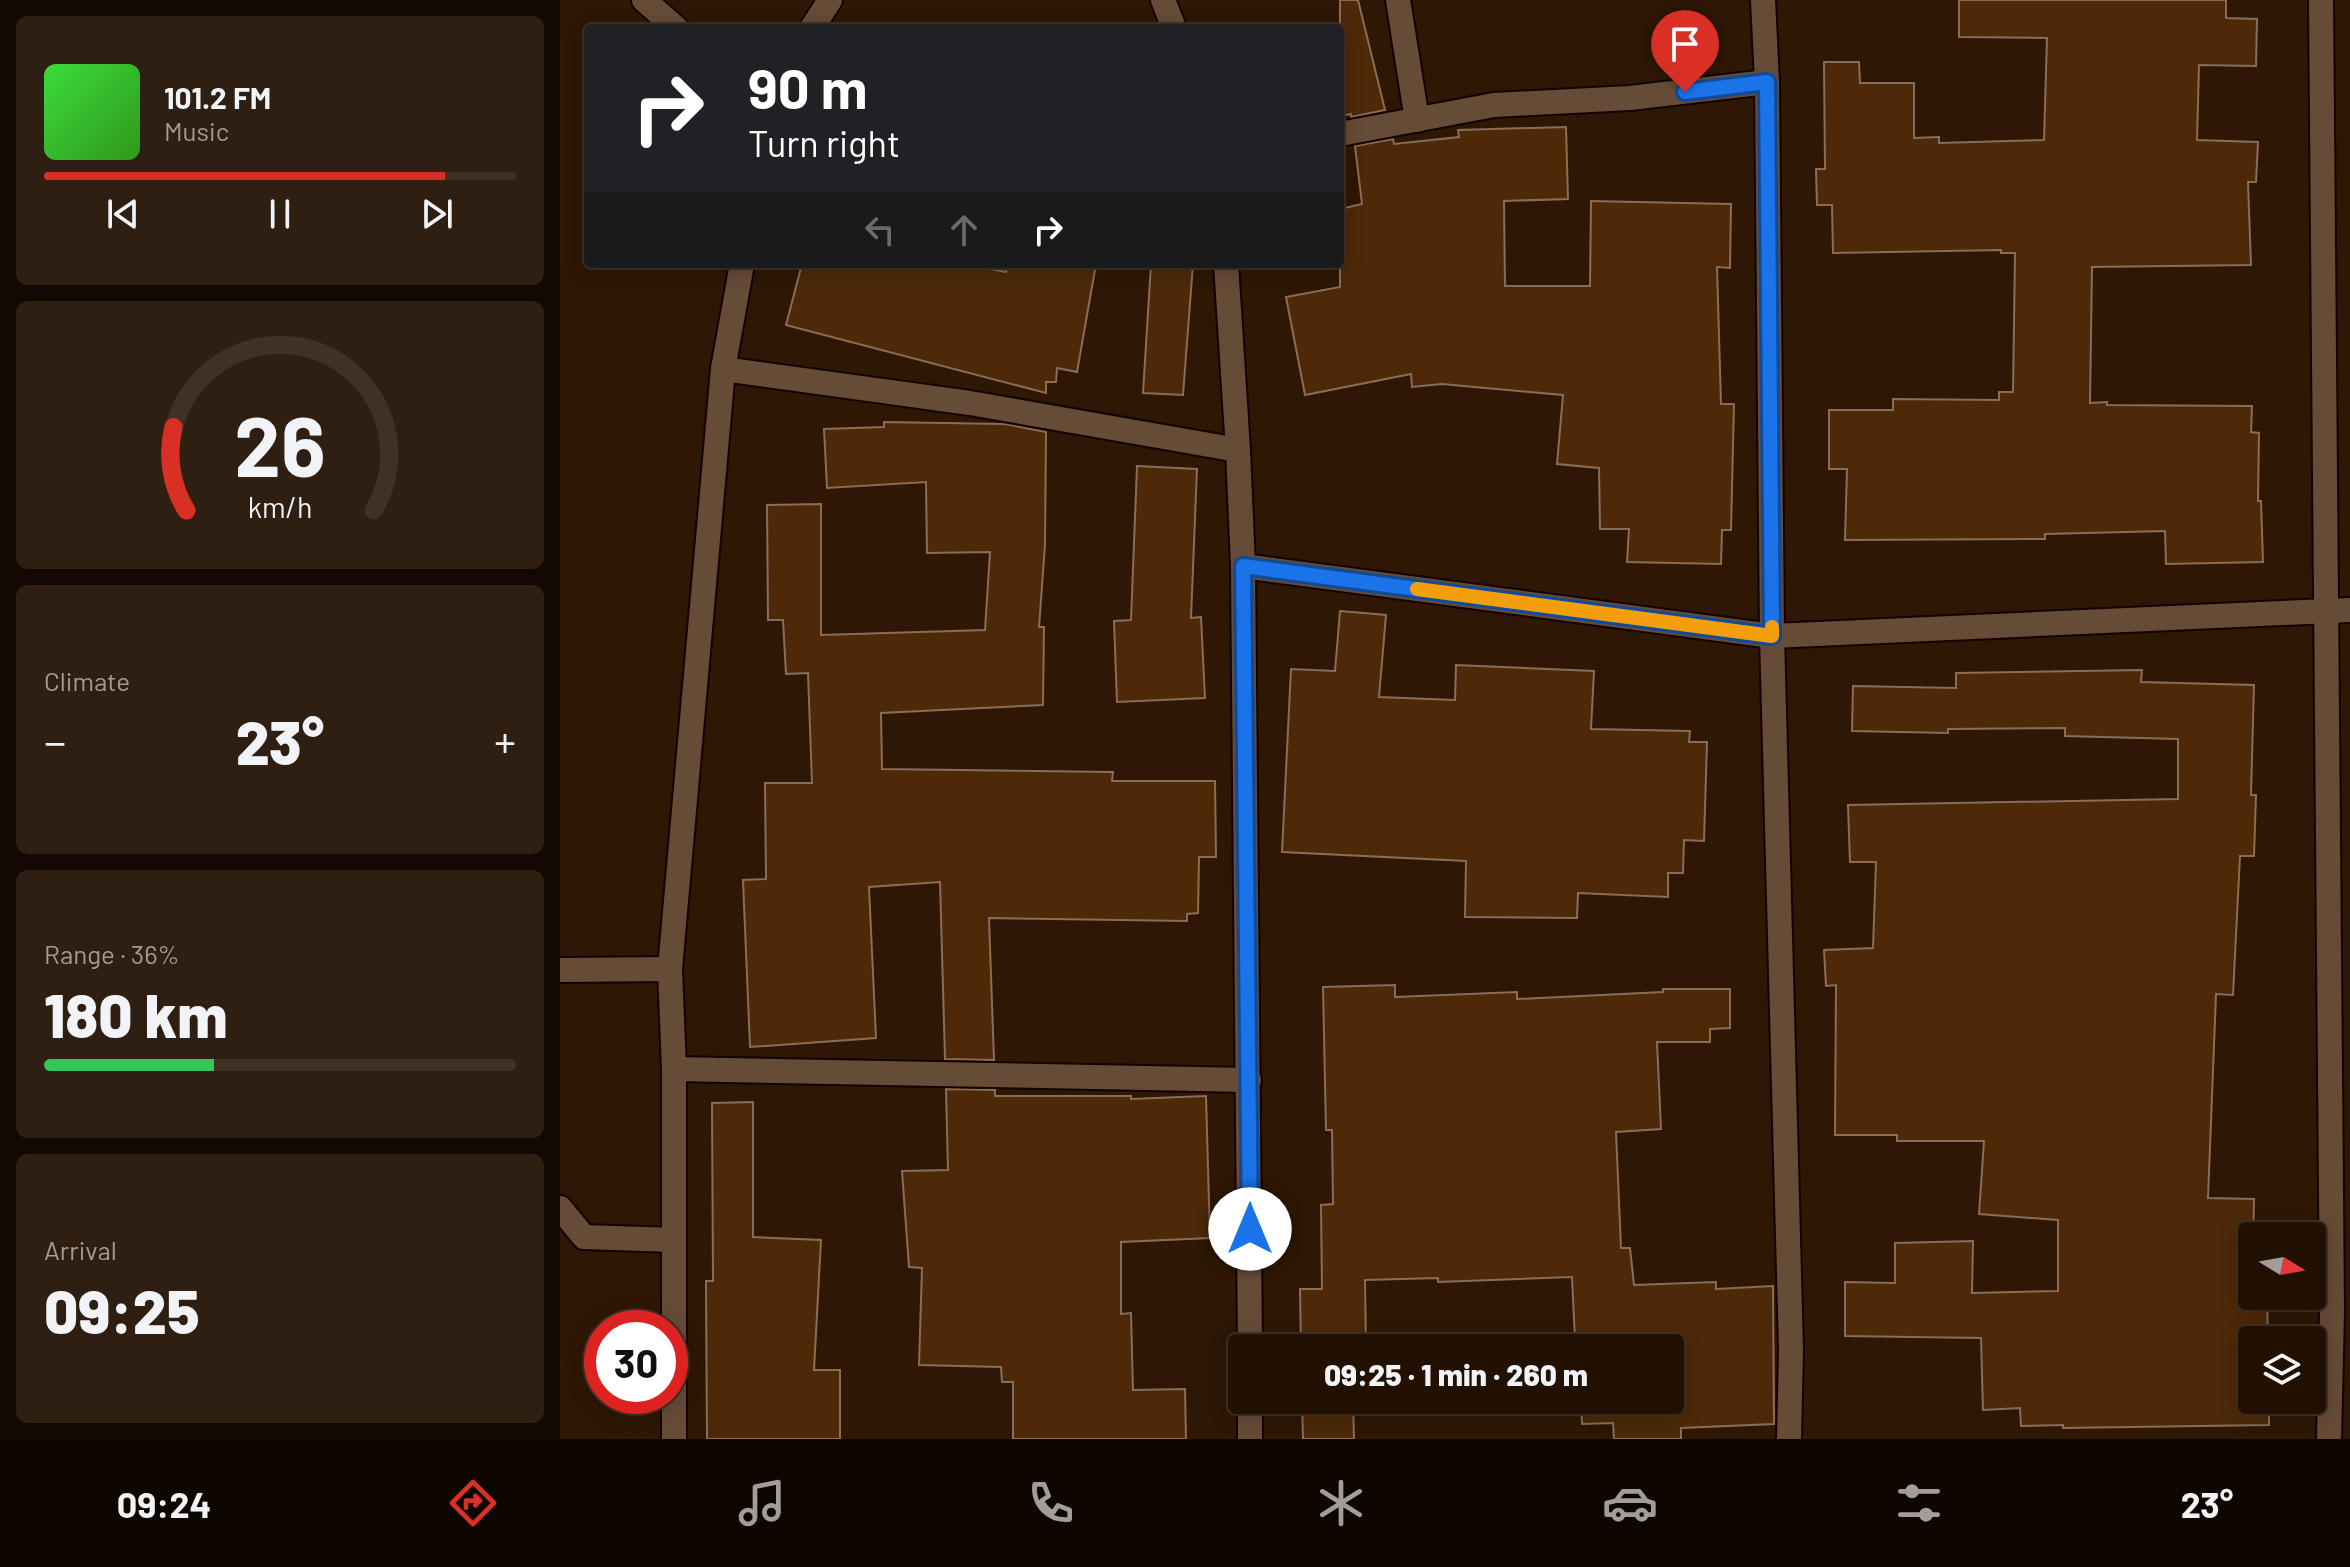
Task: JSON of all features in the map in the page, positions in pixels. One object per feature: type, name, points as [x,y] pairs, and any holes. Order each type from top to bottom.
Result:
[{"type":"street","points":[[644,0],[671,24]]},
{"type":"street","points":[[815,24],[830,0]]},
{"type":"street","points":[[1163,0],[1172,24]]},
{"type":"street","points":[[1398,0],[1417,120]]},
{"type":"street","points":[[1763,0],[1767,82],[1772,636],[1791,1350],[1789,1439]]},
{"type":"street","points":[[2321,0],[2332,1311],[2329,1439]]},
{"type":"street","points":[[1344,133],[1494,105],[1630,98],[1767,82]]},
{"type":"street","points":[[674,1439],[674,1069],[670,969],[723,369],[741,268]]},
{"type":"street","points":[[1226,268],[1243,566],[1250,1334]]},
{"type":"street","points":[[723,369],[970,403],[1238,450]]},
{"type":"street","points":[[1243,566],[1772,636],[2350,610]]},
{"type":"street","points":[[560,970],[670,969]]},
{"type":"street","points":[[674,1069],[1249,1080]]},
{"type":"street","points":[[560,1208],[584,1237],[674,1240]]},
{"type":"street","points":[[1250,1414],[1250,1439]]},
{"type":"building","points":[[1340,0],[1358,0],[1385,110],[1351,117],[1351,114],[1344,115],[1344,24],[1340,24]]},
{"type":"building","points":[[1959,0],[2226,0],[2226,18],[2257,19],[2256,66],[2199,65],[2197,140],[2258,142],[2256,182],[2248,182],[2251,265],[2092,267],[2090,403],[2252,406],[2251,432],[2259,433],[2258,501],[2261,501],[2263,562],[2166,564],[2165,531],[2045,534],[2045,539],[1845,540],[1847,469],[1829,469],[1829,410],[1893,410],[1893,399],[1999,400],[1999,392],[2013,392],[2015,253],[2001,253],[2001,250],[1833,253],[1832,205],[1817,205],[1816,169],[1825,169],[1824,62],[1859,62],[1860,83],[1914,83],[1914,138],[1939,137],[1939,143],[2044,140],[2047,38],[1959,37]]},
{"type":"building","points":[[1566,127],[1568,199],[1504,201],[1505,286],[1590,286],[1591,201],[1731,204],[1730,268],[1717,267],[1721,404],[1734,404],[1731,530],[1722,530],[1721,564],[1627,562],[1629,529],[1600,529],[1599,468],[1557,464],[1563,395],[1442,384],[1412,387],[1411,374],[1305,395],[1286,297],[1340,287],[1340,268],[1344,268],[1344,208],[1362,204],[1355,146],[1393,139],[1394,144],[1459,137],[1458,130]]},
{"type":"building","points":[[801,268],[986,268],[1006,272],[1007,268],[1095,268],[1077,372],[1057,368],[1056,382],[1046,382],[1046,393],[786,325]]},
{"type":"building","points":[[1151,268],[1193,268],[1183,395],[1143,393]]},
{"type":"building","points":[[884,422],[1005,424],[1046,432],[1045,545],[1039,627],[1044,627],[1043,705],[881,713],[882,769],[1113,772],[1112,781],[1215,781],[1216,857],[1199,857],[1198,913],[1187,914],[1187,921],[989,918],[994,1060],[945,1059],[940,882],[869,887],[876,1038],[750,1047],[743,880],[766,879],[765,783],[812,783],[808,673],[786,674],[783,620],[768,620],[767,505],[821,504],[821,635],[985,630],[990,552],[927,553],[926,482],[827,488],[824,429],[884,427]]},
{"type":"building","points":[[1137,466],[1197,469],[1191,618],[1201,617],[1205,698],[1117,702],[1114,621],[1131,620]]},
{"type":"building","points":[[1340,611],[1386,615],[1379,697],[1455,700],[1456,665],[1594,671],[1591,729],[1690,731],[1689,742],[1707,742],[1704,841],[1684,840],[1683,873],[1668,873],[1668,897],[1578,893],[1577,918],[1465,917],[1466,861],[1282,852],[1291,669],[1335,671]]},
{"type":"building","points":[[2142,670],[2141,682],[2254,685],[2251,795],[2256,795],[2254,856],[2240,856],[2233,995],[2216,994],[2208,1198],[2254,1199],[2254,1222],[2238,1222],[2238,1310],[2267,1310],[2268,1326],[2238,1326],[2238,1414],[2269,1414],[2269,1425],[2021,1426],[2020,1408],[1983,1410],[1981,1338],[1845,1336],[1845,1282],[1895,1283],[1895,1243],[1973,1241],[1972,1293],[2058,1291],[2058,1220],[1979,1214],[1984,1141],[1897,1141],[1897,1135],[1835,1135],[1836,985],[1826,986],[1824,950],[1873,948],[1876,862],[1850,862],[1848,805],[2178,799],[2178,739],[2065,736],[2065,728],[1948,729],[1948,733],[1852,731],[1853,686],[1956,688],[1956,673]]},
{"type":"building","points":[[1395,985],[1395,997],[1517,992],[1517,999],[1663,992],[1663,989],[1730,989],[1730,1028],[1710,1029],[1710,1042],[1657,1042],[1661,1129],[1616,1132],[1621,1248],[1630,1248],[1634,1285],[1716,1282],[1716,1289],[1773,1286],[1774,1424],[1681,1428],[1681,1439],[1614,1439],[1613,1423],[1582,1424],[1582,1414],[1684,1414],[1684,1334],[1575,1334],[1572,1277],[1438,1282],[1438,1278],[1365,1280],[1366,1334],[1301,1334],[1300,1289],[1322,1289],[1321,1205],[1333,1204],[1332,1130],[1326,1130],[1323,987]]},
{"type":"building","points":[[946,1089],[995,1090],[995,1096],[1131,1096],[1131,1099],[1206,1096],[1210,1238],[1121,1242],[1121,1314],[1131,1313],[1133,1390],[1185,1389],[1186,1439],[1013,1439],[1013,1382],[1002,1382],[1001,1367],[919,1365],[922,1268],[909,1267],[902,1171],[948,1170]]},
{"type":"building","points":[[753,1102],[753,1237],[821,1240],[814,1370],[840,1370],[840,1439],[707,1439],[706,1281],[713,1281],[712,1103]]},
{"type":"building","points":[[1302,1414],[1353,1414],[1354,1439],[1303,1439]]},
{"type":"slow traffic","points":[[1417,589],[1772,636],[1772,627]]},
{"type":"route","points":[[1250,1229],[1243,566],[1772,636],[1767,82],[1685,92]]}]
